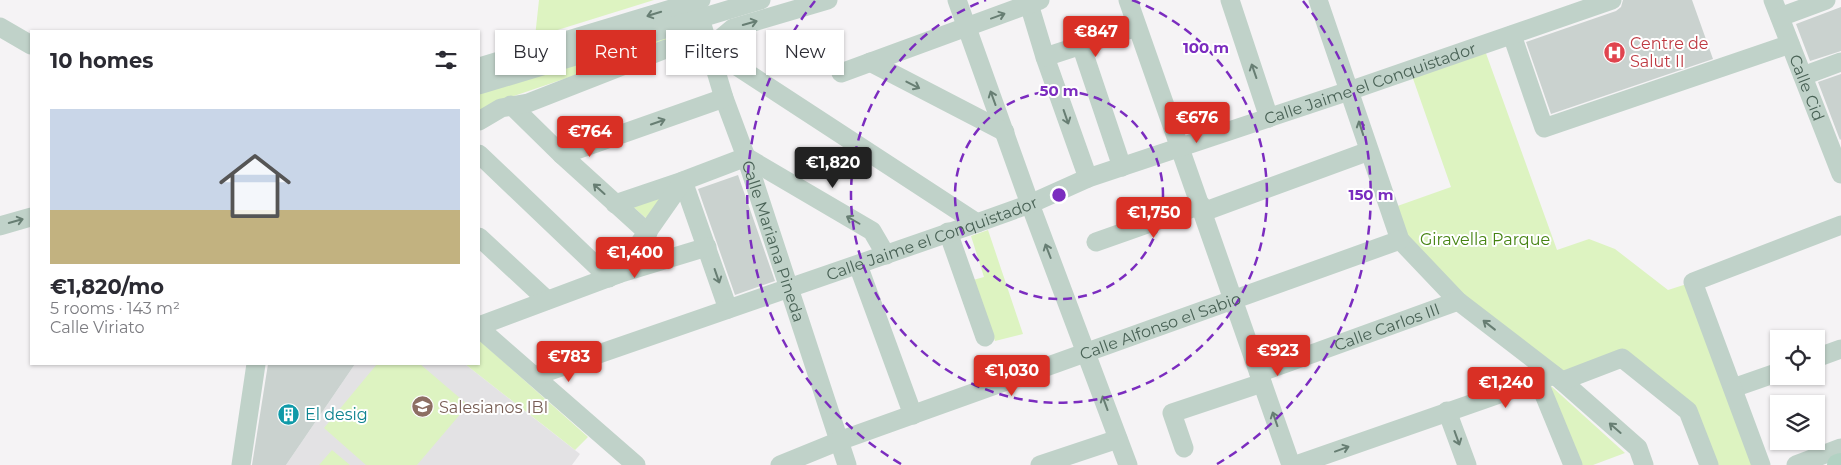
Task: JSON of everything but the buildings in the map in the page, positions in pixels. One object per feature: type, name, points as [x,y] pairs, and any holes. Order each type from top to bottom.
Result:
[{"type":"street","points":[[480,67],[701,9],[761,0]]},
{"type":"street","points":[[731,30],[828,0]]},
{"type":"street","points":[[957,0],[1030,204],[1128,465]]},
{"type":"street","points":[[1128,0],[1291,465]]},
{"type":"street","points":[[1230,0],[1270,118]]},
{"type":"street","points":[[1318,0],[1400,240],[1458,301],[1551,379],[1638,448],[1644,465]]},
{"type":"street","name":"Calle Jaime el Conquistador","points":[[535,376],[977,223],[1030,204],[1088,178],[1270,118],[1612,0]]},
{"type":"street","points":[[1776,9],[1826,0]]},
{"type":"street","points":[[844,72],[1034,2],[1045,57],[1088,178]]},
{"type":"street","points":[[480,85],[701,9]]},
{"type":"street","name":"Calle Mariana Pineda","points":[[701,9],[705,30]]},
{"type":"street","name":"Calle Cid","points":[[1776,9],[1839,162]]},
{"type":"street","points":[[0,27],[30,44]]},
{"type":"street","points":[[1045,57],[1137,27]]},
{"type":"street","points":[[1512,34],[1544,128],[1790,44]]},
{"type":"street","points":[[0,41],[30,58]]},
{"type":"street","points":[[1081,45],[1122,167]]},
{"type":"street","points":[[480,120],[500,108],[528,103],[666,49]]},
{"type":"street","points":[[870,62],[1005,132]]},
{"type":"street","points":[[1803,76],[1841,62]]},
{"type":"street","name":"Calle Mariana Pineda","points":[[717,75],[746,157],[847,465]]},
{"type":"street","points":[[750,75],[977,223]]},
{"type":"street","points":[[562,155],[724,98]]},
{"type":"street","points":[[511,105],[648,234]]},
{"type":"street","points":[[1096,242],[1369,151]]},
{"type":"street","points":[[480,155],[613,276]]},
{"type":"street","points":[[615,204],[746,157],[872,231],[886,255]]},
{"type":"street","points":[[613,276],[648,234],[683,181]]},
{"type":"street","points":[[683,181],[728,308]]},
{"type":"street","points":[[0,226],[30,217]]},
{"type":"street","points":[[1761,465],[1734,388],[1693,282],[1841,225]]},
{"type":"street","points":[[948,232],[985,337]]},
{"type":"street","points":[[480,238],[547,300]]},
{"type":"street","name":"Calle Alfonso el Sabio","points":[[780,465],[839,441],[1400,240]]},
{"type":"street","points":[[480,327],[613,276],[707,247]]},
{"type":"street","points":[[858,265],[913,415]]},
{"type":"street","name":"Calle Carlos III","points":[[1184,448],[1172,413],[1458,301]]},
{"type":"street","points":[[480,328],[636,465]]},
{"type":"street","points":[[1825,355],[1841,350]]},
{"type":"street","points":[[1296,465],[1447,412],[1622,358],[1688,411],[1709,465]]},
{"type":"street","points":[[241,465],[256,365]]},
{"type":"street","points":[[1734,388],[1770,375]]},
{"type":"street","points":[[1551,379],[1573,465]]},
{"type":"street","points":[[1447,412],[1466,465]]},
{"type":"street","points":[[1040,465],[1118,439]]},
{"type":"street","points":[[1796,465],[1841,448]]},
{"type":"shaded area","name":"Salesianos IBI","points":[[354,365],[466,365],[580,454],[572,465],[286,465]]},
{"type":"green space","points":[[539,0],[654,0],[558,30],[536,30]]},
{"type":"green space","points":[[698,26],[699,30],[685,30]]},
{"type":"green space","points":[[666,36],[666,44],[656,48],[656,39]]},
{"type":"green space","name":"Giravella Parque","points":[[1483,45],[1557,250],[1589,239],[1615,249],[1668,290],[1693,282],[1761,465],[1709,465],[1688,411],[1622,358],[1562,381],[1400,240],[1389,209],[1451,187],[1410,70]]},
{"type":"green space","points":[[576,63],[576,75],[499,101],[480,113],[480,93],[538,75],[566,75],[566,66]]},
{"type":"green space","points":[[667,191],[648,220],[630,204]]},
{"type":"green space","points":[[988,230],[1023,334],[995,341],[973,280],[984,277],[971,236]]},
{"type":"green space","points":[[480,341],[588,437],[575,450],[466,365],[480,365]]},
{"type":"green space","points":[[376,365],[421,365],[468,405],[417,465],[366,465],[324,428]]},
{"type":"green space","points":[[1551,386],[1625,453],[1593,465],[1573,465],[1543,391]]},
{"type":"green space","points":[[332,450],[350,465],[319,465]]},
{"type":"place","name":"Centre de Salut II","points":[[1614,52]]},
{"type":"place","name":"Salesianos IBI","points":[[423,407]]},
{"type":"place","name":"El desig","points":[[289,414]]}]
